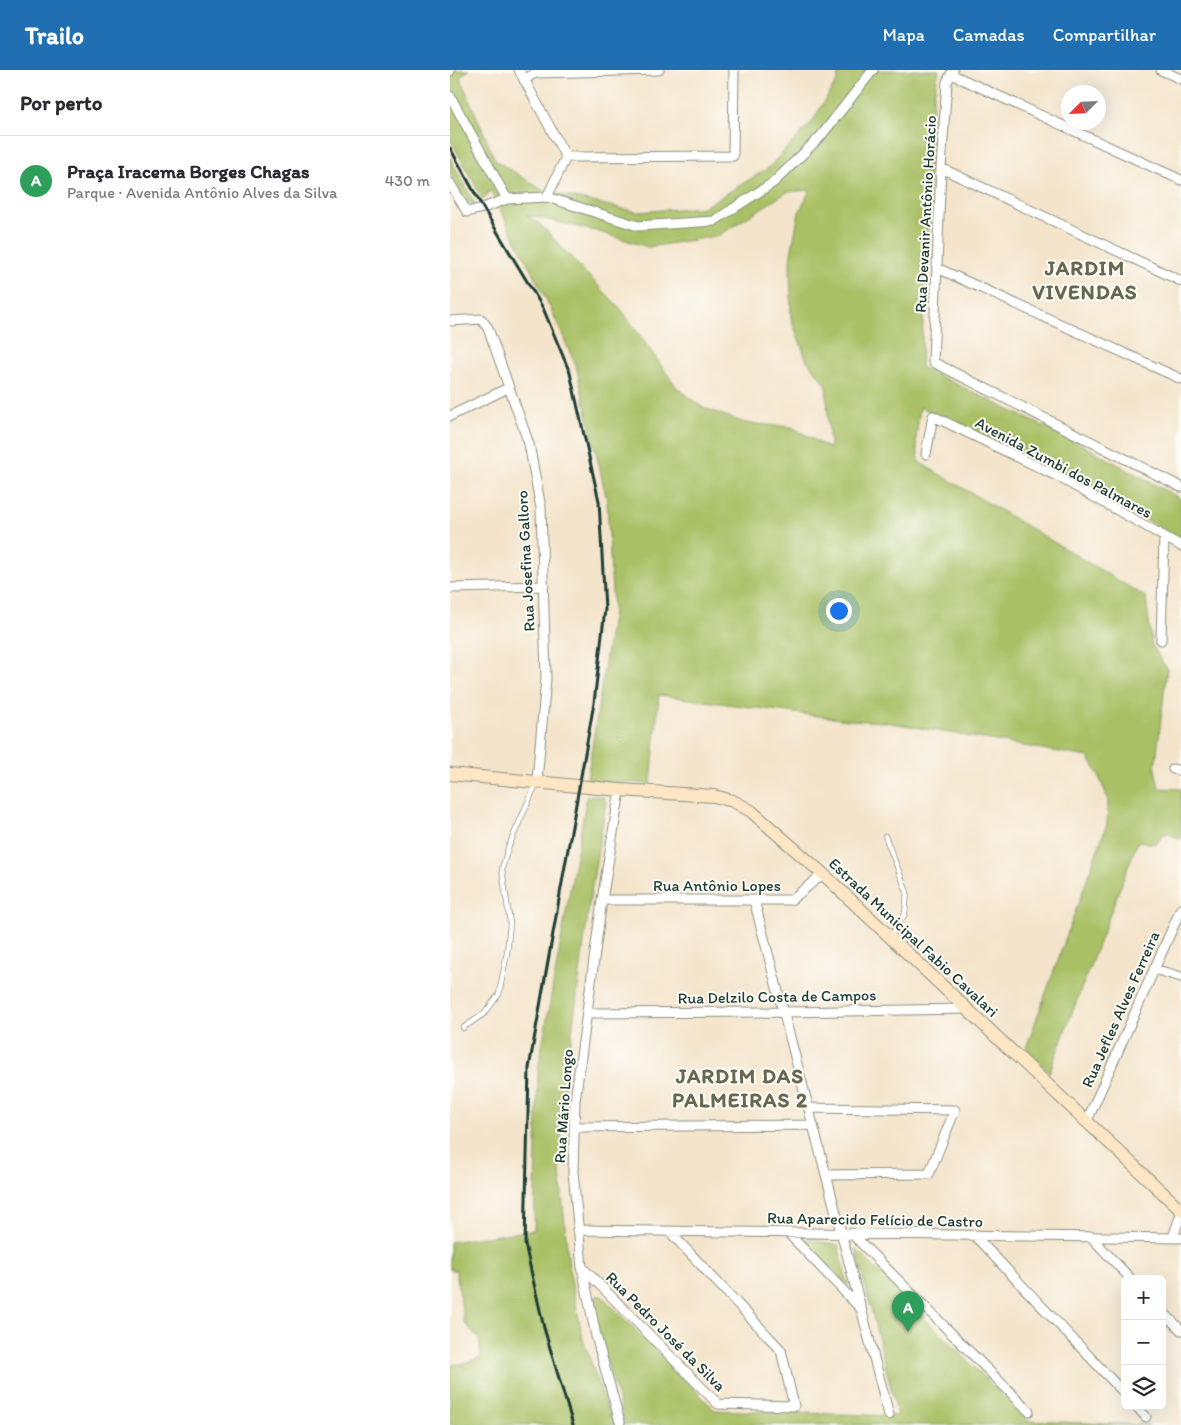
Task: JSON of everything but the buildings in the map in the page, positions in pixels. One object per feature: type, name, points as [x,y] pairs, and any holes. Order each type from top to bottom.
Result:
[{"type":"street","points":[[519,70],[566,157]]},
{"type":"street","points":[[524,80],[535,73],[558,71],[659,70]]},
{"type":"street","points":[[566,157],[733,156],[734,70]]},
{"type":"street","points":[[450,183],[467,212],[507,199],[547,197],[638,226],[714,221],[774,182],[820,136],[873,70]]},
{"type":"street","points":[[1162,70],[1181,79]]},
{"type":"street","points":[[952,72],[1181,180]]},
{"type":"street","name":"Rua Devanir Antônio Horácio","points":[[933,362],[941,168],[947,82],[952,72]]},
{"type":"street","points":[[450,96],[507,199]]},
{"type":"street","points":[[547,197],[566,157]]},
{"type":"street","points":[[941,168],[1181,281]]},
{"type":"street","points":[[937,268],[1181,379]]},
{"type":"street","name":"Rua Josefina Galloro","points":[[450,321],[481,319],[488,328],[529,444],[541,508],[544,586],[546,678],[537,781]]},
{"type":"street","name":"Avenida Zumbi dos Palmares","points":[[933,362],[1181,487]]},
{"type":"street","points":[[450,416],[508,388]]},
{"type":"street","name":"Avenida Zumbi dos Palmares","points":[[926,454],[932,416],[1057,476],[1181,546]]},
{"type":"street","points":[[1161,640],[1164,537]]},
{"type":"street","points":[[450,588],[544,586]]},
{"type":"street","name":"Estrada Municipal Fabio Cavalari","points":[[450,774],[620,790],[714,796],[733,801],[751,811],[823,874],[1181,1210]]},
{"type":"street","name":"Rua Mário Longo","points":[[620,790],[602,900],[575,1101],[573,1172],[582,1267],[596,1336],[620,1422]]},
{"type":"street","name":"Rua Antônio Lopes","points":[[602,900],[791,900],[823,874]]},
{"type":"street","points":[[754,900],[826,1174],[846,1233],[861,1309],[889,1415]]},
{"type":"street","name":"Rua Jefles Alves Ferreira","points":[[1087,1121],[1181,909]]},
{"type":"street","points":[[1154,969],[1181,977]]},
{"type":"street","name":"Rua Delzilo Costa de Campos","points":[[587,1013],[968,1009]]},
{"type":"street","points":[[809,1108],[955,1110],[929,1174],[826,1174]]},
{"type":"street","points":[[574,1127],[813,1125]]},
{"type":"street","points":[[1177,1238],[1181,1214]]},
{"type":"street","name":"Rua Aparecido Felício de Castro","points":[[577,1230],[1177,1238]]},
{"type":"street","name":"Rua Pedro José da Silva","points":[[582,1267],[718,1404],[794,1406],[781,1350],[669,1231]]},
{"type":"street","points":[[788,1233],[861,1309]]},
{"type":"street","points":[[846,1233],[1029,1411]]},
{"type":"street","points":[[974,1235],[1121,1390]]},
{"type":"street","points":[[1090,1236],[1127,1275]]},
{"type":"street","points":[[1166,1314],[1181,1330]]},
{"type":"street","points":[[1140,1410],[1146,1417]]},
{"type":"lane","points":[[463,1028],[485,1013],[499,994],[507,953],[510,924],[502,869],[508,848],[537,781]]},
{"type":"lane","points":[[885,836],[906,892],[905,914],[890,937]]},
{"type":"green space","points":[[450,70],[469,70],[460,77],[495,160],[544,191],[637,212],[704,207],[767,169],[812,122],[838,79],[837,70],[939,70],[933,99],[921,367],[1086,447],[1181,499],[1181,539],[1024,454],[920,407],[916,439],[919,462],[1146,597],[1152,645],[1167,669],[1155,769],[1159,788],[1181,789],[1181,839],[1165,833],[1156,844],[1138,841],[1049,1073],[1026,1048],[1107,824],[1108,799],[1098,774],[1088,757],[886,722],[848,720],[659,695],[651,784],[587,780],[613,611],[607,500],[576,366],[551,309],[490,190],[483,200],[450,139]],"holes":[[[810,190],[799,212],[790,259],[791,318],[807,361],[826,384],[830,449],[792,427],[745,423],[702,407],[678,389],[621,309],[542,226],[527,215],[596,231],[648,247],[718,236],[787,192]]]},
{"type":"green space","points":[[450,158],[475,204],[467,202],[450,174]]},
{"type":"green space","points":[[587,795],[603,797],[606,802],[590,898],[563,1100],[560,1172],[569,1269],[583,1339],[608,1411],[615,1425],[450,1425],[450,1365],[462,1364],[481,1357],[479,1339],[464,1322],[456,1270],[450,1270],[450,1242],[534,1230],[538,1069]]},
{"type":"green space","points":[[801,1238],[838,1245],[848,1286]]},
{"type":"green space","points":[[856,1249],[1028,1421],[1149,1425],[615,1425],[625,1422],[599,1335],[593,1301],[598,1295],[603,1297],[715,1410],[898,1416]]},
{"type":"railway","points":[[450,148],[483,208],[543,308],[570,373],[599,501],[605,609],[594,703],[529,1068],[525,1244],[544,1328],[573,1425]]},
{"type":"place","name":"Praça Iracema Borges Chagas","points":[[908,1332]]},
{"type":"district","name":"JARDIM VIVENDAS","points":[[1085,280]]},
{"type":"district","name":"JARDIM DAS PALMEIRAS 2","points":[[740,1088]]}]
